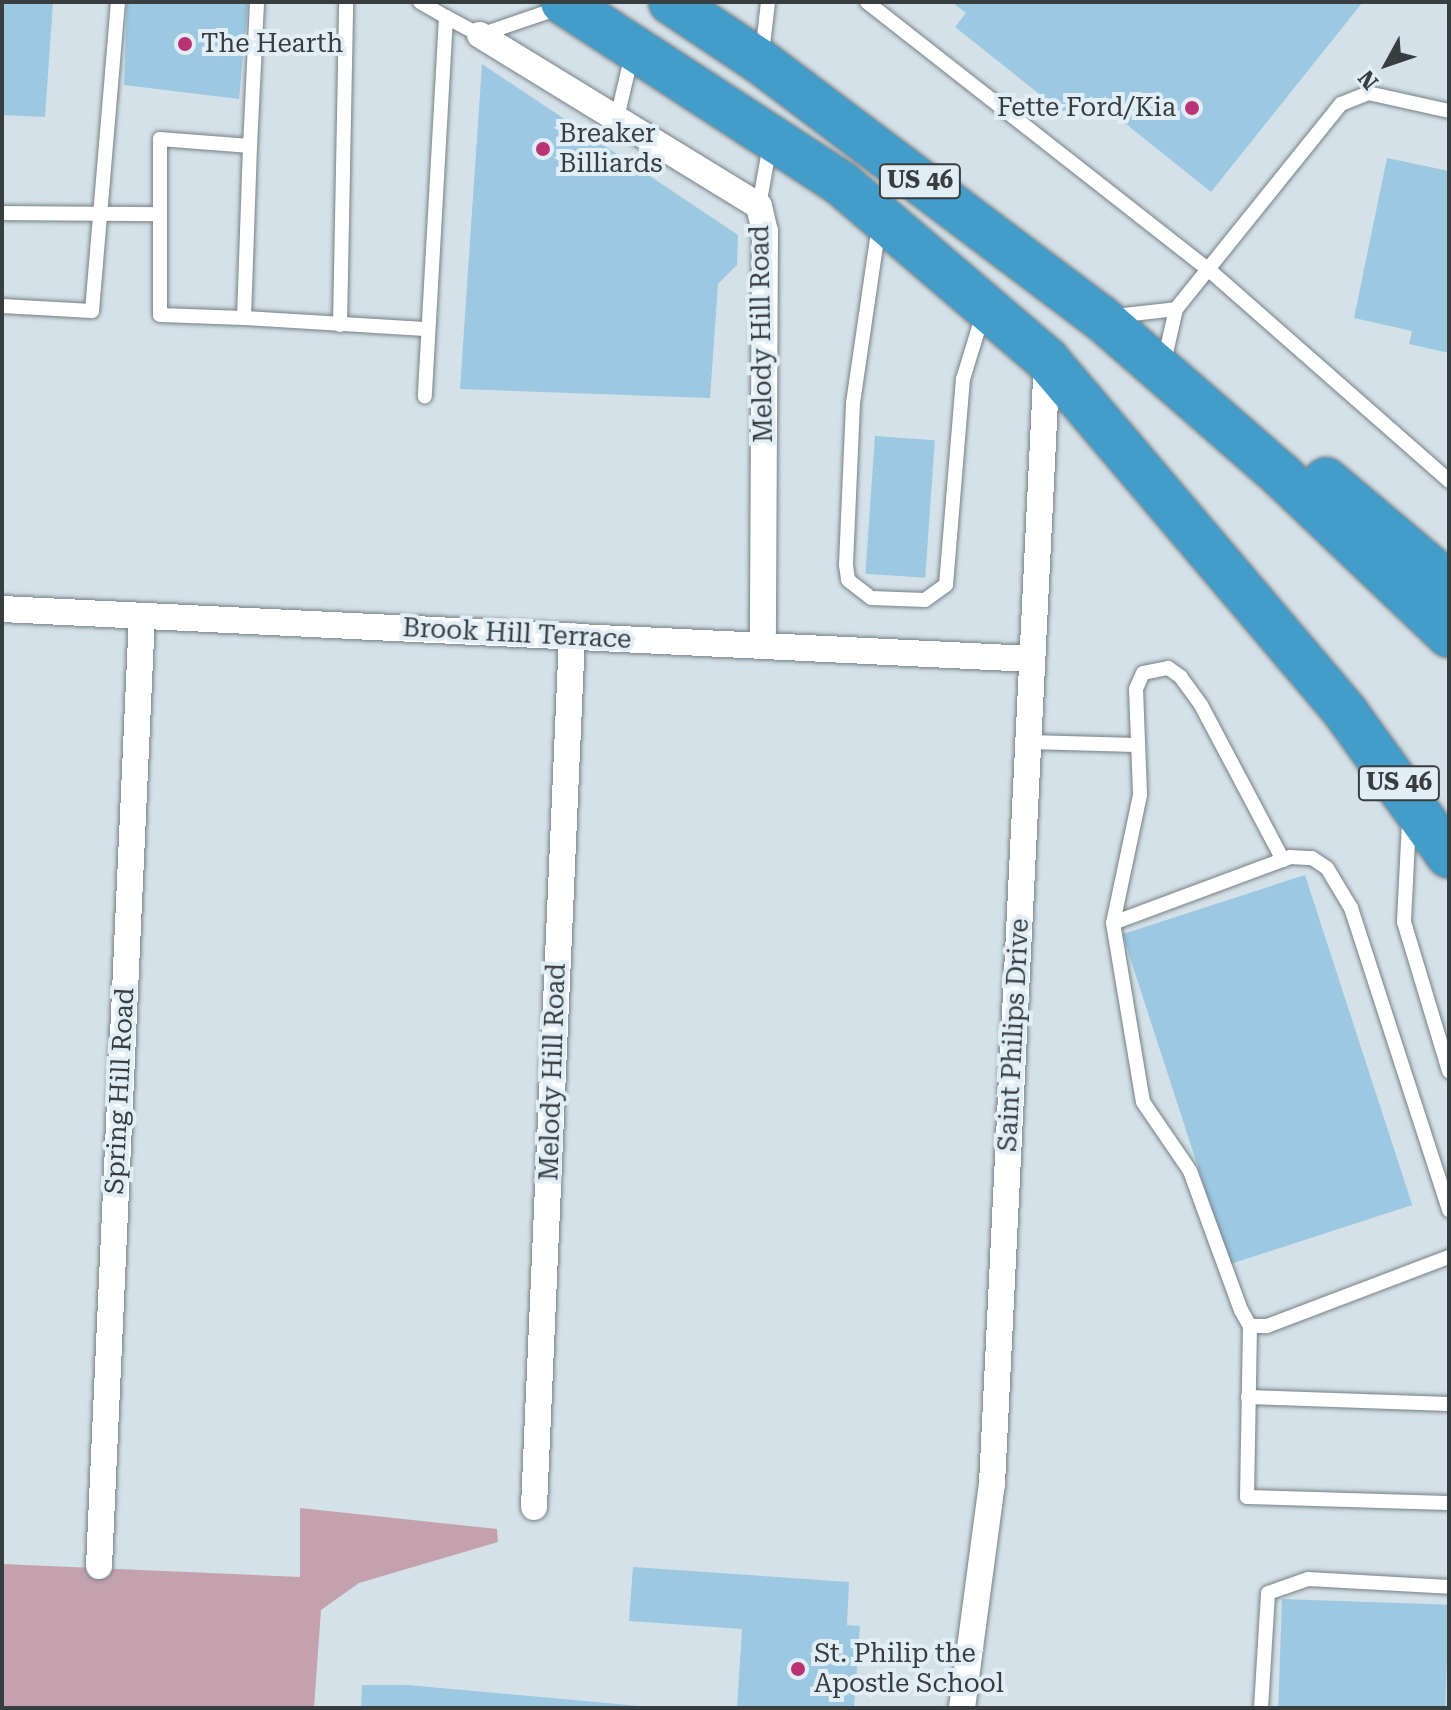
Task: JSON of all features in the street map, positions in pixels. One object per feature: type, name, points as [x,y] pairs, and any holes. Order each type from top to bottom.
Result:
[{"type":"highway","name":"US 46","points":[[671,2],[761,62],[1100,317],[1200,403],[1449,635]]},
{"type":"highway","name":"US 46","points":[[565,4],[771,137],[880,216],[1047,360],[1346,713],[1449,856]]},
{"type":"highway","points":[[1200,403],[1301,458],[1449,584]]},
{"type":"street","name":"Melody Hill Road","points":[[480,35],[759,206],[765,231],[763,646]]},
{"type":"street","name":"Saint Philips Drive","points":[[962,1708],[992,1484],[1047,360]]},
{"type":"street","name":"Brook Hill Terrace","points":[[2,609],[1032,659]]},
{"type":"street","name":"Spring Hill Road","points":[[99,1566],[142,616]]},
{"type":"street","name":"Melody Hill Road","points":[[534,1507],[572,636]]},
{"type":"lane","points":[[2,306],[92,311],[118,2]]},
{"type":"lane","points":[[244,318],[257,2]]},
{"type":"lane","points":[[340,325],[346,2]]},
{"type":"lane","points":[[420,2],[480,35],[565,4]]},
{"type":"lane","points":[[761,62],[768,2]]},
{"type":"lane","points":[[867,2],[1208,269],[1449,481]]},
{"type":"lane","points":[[425,396],[426,329],[446,17]]},
{"type":"lane","points":[[617,118],[634,46]]},
{"type":"lane","points":[[1163,370],[1176,309],[1341,104],[1368,93],[1449,111]]},
{"type":"lane","points":[[759,206],[771,137]]},
{"type":"lane","points":[[250,146],[160,139],[160,315],[426,329]]},
{"type":"lane","points":[[2,213],[100,217],[160,214]]},
{"type":"lane","points":[[880,216],[853,404],[846,565],[848,580],[871,598],[925,600],[946,585],[963,379],[986,305]]},
{"type":"lane","points":[[1100,317],[1176,309]]},
{"type":"lane","points":[[1283,860],[1201,705],[1168,668],[1143,673],[1136,689],[1140,795],[1113,923],[1143,1102],[1190,1171],[1250,1326],[1247,1497],[1449,1503]]},
{"type":"lane","points":[[1028,742],[1138,745]]},
{"type":"lane","points":[[1409,797],[1404,922],[1449,1071]]},
{"type":"lane","points":[[1113,923],[1283,860],[1312,858],[1327,868],[1343,888],[1449,1210]]},
{"type":"lane","points":[[1250,1326],[1267,1326],[1449,1257]]},
{"type":"lane","points":[[1248,1397],[1449,1404]]},
{"type":"lane","points":[[1261,1708],[1268,1593],[1308,1579],[1449,1587]]},
{"type":"shaded area","points":[[300,1508],[497,1529],[498,1542],[359,1583],[321,1610],[314,1708],[2,1708],[2,1564],[300,1577]]},
{"type":"building","points":[[2,2],[53,2],[45,117],[2,115]]},
{"type":"building","name":"The Hearth","points":[[127,2],[248,2],[239,99],[124,85]]},
{"type":"building","name":"Fette Ford/Kia","points":[[952,2],[1362,3],[1211,192],[1091,96],[1072,120],[955,27],[966,13]]},
{"type":"building","name":"Breaker Billiards","points":[[482,64],[738,235],[737,265],[718,284],[710,398],[460,389]]},
{"type":"building","points":[[1387,158],[1449,171],[1449,353],[1409,344],[1412,331],[1354,318]]},
{"type":"building","points":[[875,436],[935,440],[925,578],[865,574]]},
{"type":"building","points":[[1305,875],[1412,1205],[1230,1264],[1122,934]]},
{"type":"building","name":"St. Philip the Apostle School","points":[[633,1567],[849,1582],[847,1625],[860,1626],[854,1708],[737,1708],[742,1629],[629,1621]]},
{"type":"building","points":[[1282,1599],[1449,1605],[1445,1708],[1278,1708]]},
{"type":"building","points":[[362,1685],[407,1685],[662,1708],[361,1708]]},
{"type":"place","name":"The Hearth","points":[[185,44]]},
{"type":"place","name":"Fette Ford/Kia","points":[[1192,108]]},
{"type":"place","name":"Breaker Billiards","points":[[543,149]]},
{"type":"place","name":"St. Philip the Apostle School","points":[[798,1669]]}]
